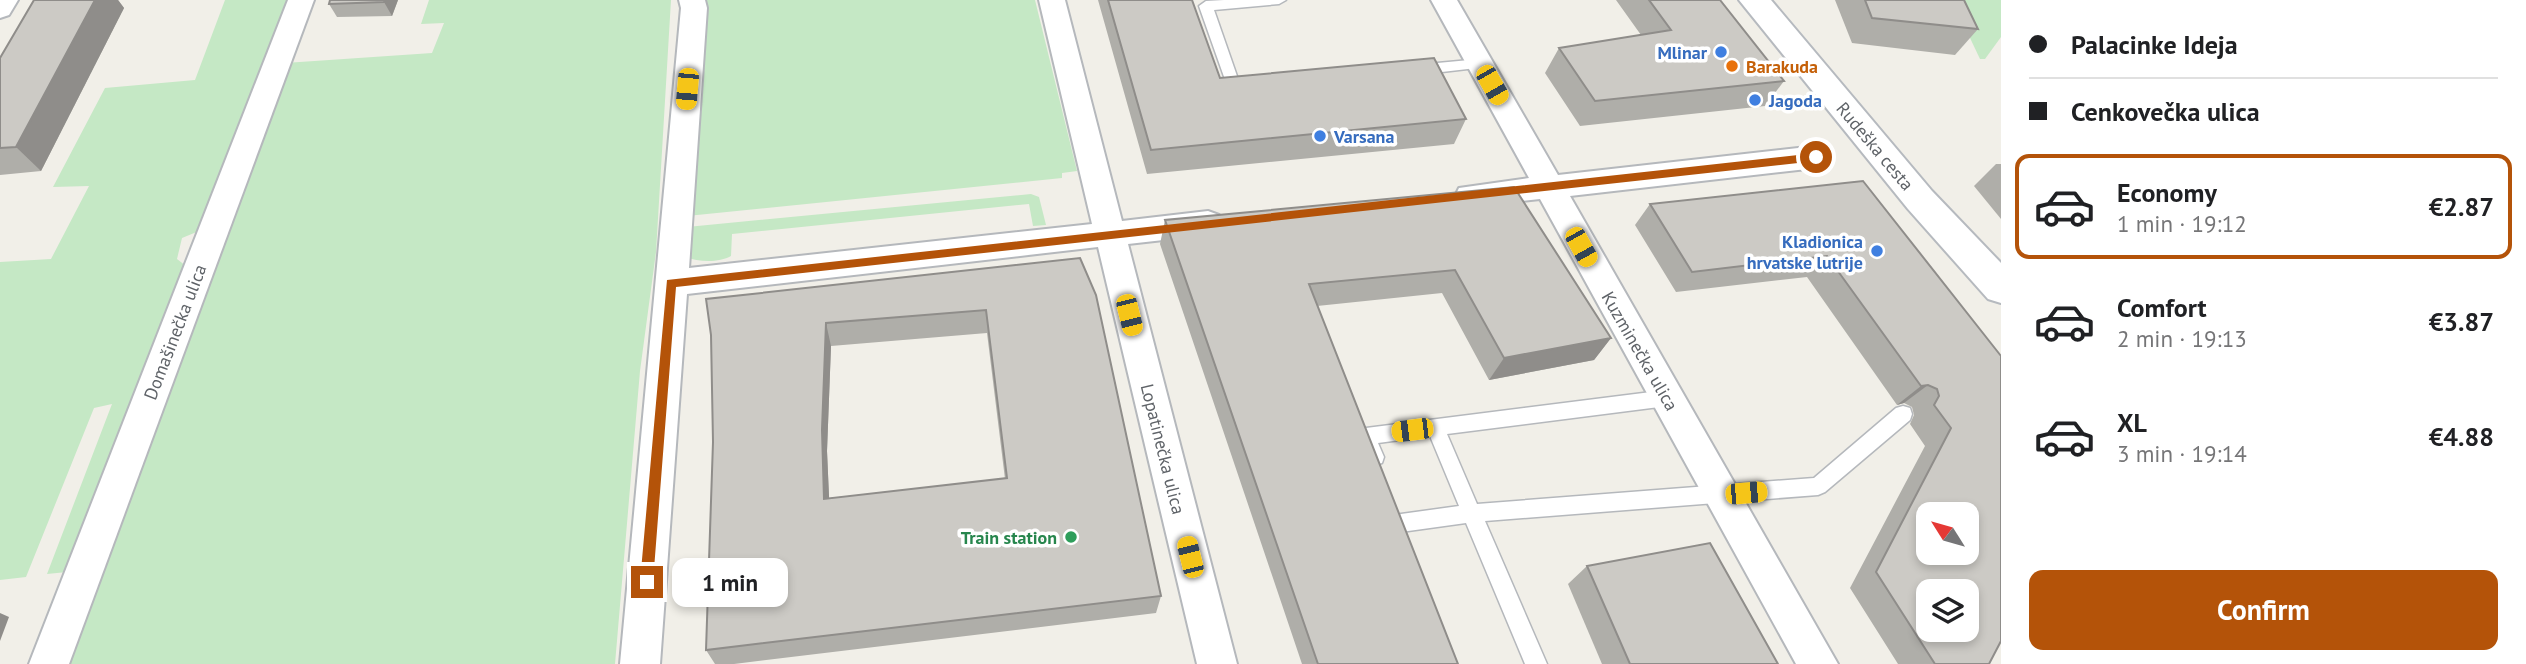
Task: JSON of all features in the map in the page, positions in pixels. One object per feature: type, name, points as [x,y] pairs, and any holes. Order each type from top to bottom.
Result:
[{"type":"street","points":[[0,9],[5,0]]},
{"type":"street","name":"Domašinečka ulica","points":[[49,664],[301,0]]},
{"type":"street","points":[[640,664],[694,8],[692,0]]},
{"type":"street","name":"Lopatinečka ulica","points":[[1052,0],[1217,664]]},
{"type":"street","name":"Kuzminečka ulica","points":[[1444,0],[1818,664]]},
{"type":"street","name":"Rudeška cesta","points":[[1755,0],[1920,200],[2001,288]]},
{"type":"street","points":[[1441,199],[1816,157]]},
{"type":"street","points":[[671,283],[1233,220]]},
{"type":"lane","points":[[1259,82],[1233,84],[1206,6],[1279,0]]},
{"type":"lane","points":[[1403,71],[1480,64]]},
{"type":"lane","points":[[1381,473],[1366,436],[1667,398]]},
{"type":"lane","points":[[1411,548],[1398,517],[1722,496],[1818,486],[1903,414]]},
{"type":"lane","points":[[1435,427],[1536,664]]},
{"type":"green space","points":[[225,0],[289,0],[199,231],[182,238],[177,259],[186,266],[67,572],[47,574],[112,404],[94,408],[26,577],[0,580],[0,262],[51,259],[89,186],[53,187],[105,88],[195,80]]},
{"type":"green space","points":[[429,0],[671,0],[656,252],[640,371],[615,664],[69,664],[285,63],[432,53],[444,23],[421,24]]},
{"type":"green space","points":[[703,0],[1035,0],[1077,171],[1062,173],[1062,178],[687,216]]},
{"type":"green space","points":[[1952,0],[2001,0],[2001,37],[1985,59],[1980,59]]},
{"type":"green space","points":[[1031,194],[1039,197],[1046,225],[1033,226],[1029,204],[732,234],[731,256],[708,261],[686,257],[687,227]]},
{"type":"building","points":[[34,0],[95,0],[16,147],[0,148],[0,58]]},
{"type":"building","points":[[330,0],[385,0],[329,4]]},
{"type":"building","points":[[1108,0],[1192,0],[1220,78],[1434,58],[1466,119],[1151,150]]},
{"type":"building","points":[[1649,0],[1720,0],[1784,81],[1595,101],[1559,48],[1671,30]]},
{"type":"building","points":[[1865,0],[1964,0],[1978,29],[1872,18]]},
{"type":"building","points":[[1863,181],[2001,356],[2001,641],[1989,664],[1935,664],[1921,642],[1979,642],[1979,579],[1916,579],[1916,634],[1876,572],[1951,428],[1934,405],[1939,396],[1937,389],[1928,385],[1921,386],[1827,256],[1692,272],[1650,204]]},
{"type":"building","points":[[1514,187],[1611,338],[1504,358],[1455,270],[1309,284],[1458,664],[1318,664],[1165,220]]},
{"type":"building","points":[[1080,258],[1096,295],[1161,596],[706,650],[713,442],[711,335],[706,299]],"holes":[[[986,310],[1007,478],[824,499],[822,430],[826,323]]]},
{"type":"building","points":[[1710,543],[1778,664],[1630,664],[1587,566]]},
{"type":"place","name":"Mlinar","points":[[1721,52]]},
{"type":"place","name":"Barakuda","points":[[1732,66]]},
{"type":"place","name":"Jagoda","points":[[1755,100]]},
{"type":"place","name":"Varsana","points":[[1320,136]]},
{"type":"place","name":"Kladionica hrvatske lutrije","points":[[1877,251]]},
{"type":"place","name":"Train station","points":[[1071,537]]},
{"type":"route","points":[[647,582],[671,283],[1816,157]]}]
